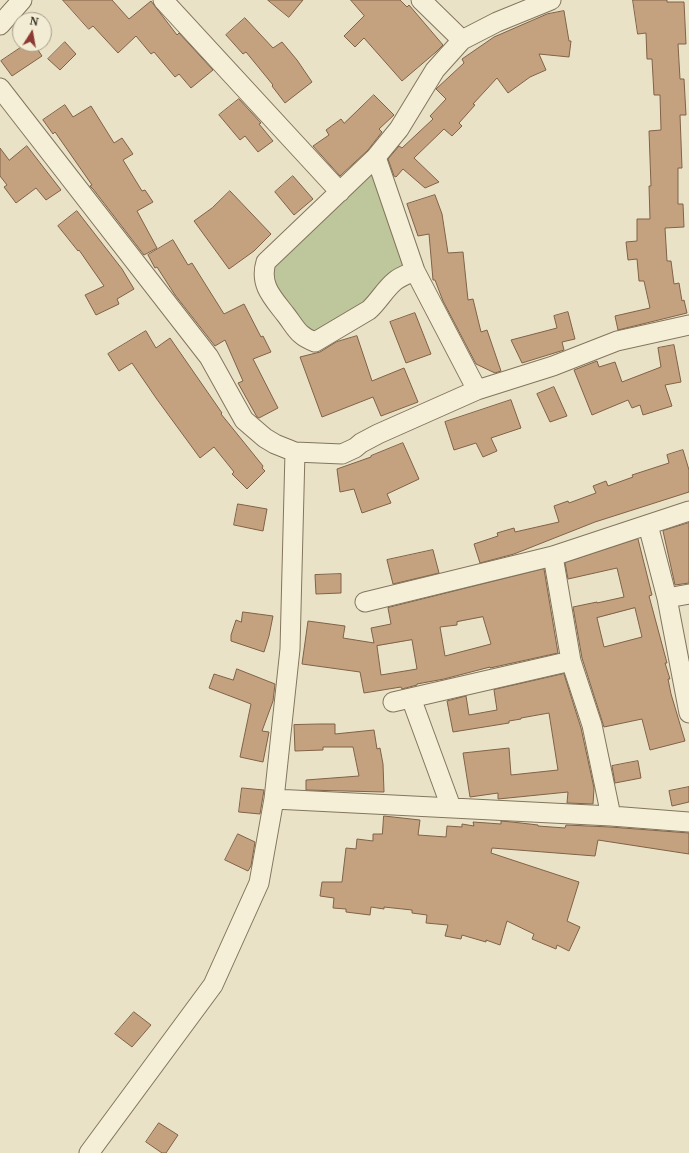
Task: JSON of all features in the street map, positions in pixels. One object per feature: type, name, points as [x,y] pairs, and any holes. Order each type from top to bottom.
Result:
[{"type":"street","points":[[0,25],[22,0]]},
{"type":"street","points":[[163,0],[340,192]]},
{"type":"street","points":[[421,0],[462,40]]},
{"type":"street","points":[[415,271],[402,276],[395,281],[377,303],[369,310],[315,342],[301,335],[268,292],[264,270],[266,262],[376,157],[399,129],[435,70],[462,40],[497,22],[551,0]]},
{"type":"street","points":[[0,88],[209,357],[244,420],[265,438],[275,444],[295,452],[342,454],[378,434],[477,390],[553,366],[617,341],[689,325]]},
{"type":"street","points":[[376,157],[415,271],[477,390]]},
{"type":"street","points":[[89,1153],[212,986],[259,883],[274,799],[290,649],[295,452]]},
{"type":"street","points":[[365,602],[553,556],[689,511]]},
{"type":"street","points":[[648,525],[668,598],[689,713]]},
{"type":"street","points":[[553,556],[571,661],[592,725],[611,816]]},
{"type":"street","points":[[668,598],[689,594]]},
{"type":"street","points":[[393,702],[571,661]]},
{"type":"street","points":[[411,698],[451,807]]},
{"type":"street","points":[[274,799],[451,807],[689,822]]},
{"type":"green space","points":[[376,157],[415,271],[315,342],[264,275]]},
{"type":"building","points":[[63,0],[112,0],[129,19],[151,1],[177,35],[179,33],[213,70],[191,88],[179,74],[175,77],[154,52],[151,54],[136,36],[118,53],[93,26],[89,29]]},
{"type":"building","points":[[268,0],[303,0],[289,17]]},
{"type":"building","points":[[351,0],[400,0],[407,7],[409,5],[443,45],[402,81],[364,38],[355,47],[344,36],[364,16]]},
{"type":"building","points":[[633,0],[667,0],[667,2],[684,2],[686,44],[678,44],[680,79],[684,79],[686,115],[680,115],[682,168],[678,168],[678,204],[683,204],[684,227],[665,228],[667,261],[671,261],[674,284],[679,283],[682,301],[684,300],[687,313],[618,330],[615,316],[650,308],[644,281],[639,281],[637,259],[628,260],[626,242],[637,241],[637,219],[650,219],[649,186],[651,186],[649,131],[661,130],[660,95],[654,95],[652,59],[647,59],[646,33],[638,34]]},
{"type":"building","points":[[564,11],[569,41],[571,41],[569,57],[539,54],[546,70],[530,77],[508,93],[497,78],[473,104],[475,105],[459,123],[462,126],[452,136],[444,129],[414,158],[439,182],[425,188],[403,169],[396,177],[394,176],[388,159],[399,146],[402,148],[433,119],[430,116],[446,99],[436,89],[464,63],[462,59],[494,37],[547,14]]},
{"type":"building","points":[[245,18],[273,48],[282,42],[312,82],[285,103],[272,86],[273,85],[246,52],[243,54],[226,35]]},
{"type":"building","points":[[65,42],[76,54],[60,70],[48,59]]},
{"type":"building","points":[[14,52],[39,52],[42,56],[12,76],[1,61]]},
{"type":"building","points":[[374,95],[394,115],[379,129],[382,132],[368,150],[340,176],[313,146],[329,135],[326,130],[341,119],[344,123]]},
{"type":"building","points":[[239,99],[261,123],[259,124],[273,141],[258,152],[245,136],[240,140],[219,115]]},
{"type":"building","points":[[65,105],[73,117],[91,106],[114,143],[122,138],[133,154],[123,160],[142,191],[145,190],[153,202],[137,211],[157,248],[144,255],[90,186],[92,185],[55,132],[53,134],[43,120]]},
{"type":"building","points":[[27,146],[61,190],[46,200],[36,188],[16,203],[4,187],[7,185],[0,176],[0,148],[9,160]]},
{"type":"building","points":[[293,176],[313,199],[294,215],[275,192]]},
{"type":"building","points":[[230,191],[271,234],[254,251],[229,269],[194,221],[212,208]]},
{"type":"building","points":[[435,195],[442,214],[448,253],[463,252],[468,300],[473,299],[481,332],[487,330],[501,371],[495,373],[476,364],[443,301],[435,280],[433,280],[429,234],[418,236],[407,204]]},
{"type":"building","points":[[77,211],[122,269],[134,289],[117,299],[119,304],[96,315],[85,295],[104,286],[79,250],[78,251],[58,226]]},
{"type":"building","points":[[173,240],[188,265],[192,263],[224,314],[244,304],[261,337],[263,336],[271,352],[253,359],[278,408],[259,418],[257,417],[238,383],[243,381],[225,340],[215,346],[175,295],[157,267],[155,268],[148,255]]},
{"type":"building","points":[[568,312],[575,339],[562,342],[564,350],[522,363],[511,340],[557,328],[554,316]]},
{"type":"building","points":[[415,313],[431,354],[406,363],[390,322]]},
{"type":"building","points":[[146,331],[156,348],[170,338],[222,413],[221,414],[263,466],[262,468],[265,471],[247,489],[232,474],[234,472],[214,447],[200,458],[132,363],[119,371],[108,354]]},
{"type":"building","points":[[357,336],[372,381],[404,368],[418,402],[381,416],[373,397],[322,417],[300,357],[320,352],[336,342]]},
{"type":"building","points":[[674,345],[681,382],[665,385],[672,406],[643,415],[640,405],[632,408],[628,400],[592,415],[574,370],[597,361],[599,367],[615,362],[622,382],[661,367],[658,348]]},
{"type":"building","points":[[554,387],[567,416],[550,422],[537,394]]},
{"type":"building","points":[[511,400],[521,428],[491,438],[497,451],[483,457],[476,443],[454,450],[445,422]]},
{"type":"building","points":[[403,443],[419,479],[387,494],[391,503],[362,513],[354,489],[340,492],[337,469],[371,457]]},
{"type":"building","points":[[683,450],[689,470],[689,492],[595,522],[514,554],[480,563],[474,544],[498,536],[497,533],[514,528],[515,532],[559,522],[554,506],[568,501],[569,503],[596,493],[593,486],[606,481],[608,486],[633,477],[632,475],[669,463],[667,455]]},
{"type":"building","points":[[238,504],[267,509],[263,531],[234,525]]},
{"type":"building","points":[[689,523],[689,583],[675,585],[663,531]]},
{"type":"building","points":[[638,539],[652,595],[649,596],[667,663],[665,663],[670,679],[668,679],[671,694],[685,741],[650,750],[642,719],[604,727],[582,658],[573,607],[624,597],[617,568],[568,579],[565,563]],"holes":[[[635,608],[642,637],[604,647],[597,618]]]},
{"type":"building","points":[[433,550],[439,573],[393,584],[387,560]]},
{"type":"building","points":[[544,569],[558,653],[490,667],[444,679],[417,684],[402,689],[401,687],[364,693],[360,672],[302,664],[308,621],[345,626],[343,638],[374,643],[371,628],[391,624],[388,608]],"holes":[[[483,617],[491,644],[445,656],[440,627],[457,625],[457,622]],[[412,640],[417,669],[381,675],[377,646]]]},
{"type":"building","points":[[341,574],[341,593],[316,594],[315,575]]},
{"type":"building","points":[[243,612],[273,616],[264,652],[231,641],[231,635],[236,620],[241,622]]},
{"type":"building","points":[[237,669],[275,684],[273,701],[262,731],[269,732],[263,762],[240,757],[251,704],[209,688],[214,674],[233,680]]},
{"type":"building","points":[[564,674],[581,728],[594,788],[593,804],[567,803],[568,792],[498,799],[498,793],[470,797],[463,753],[509,748],[511,775],[558,770],[549,713],[509,721],[509,723],[453,732],[447,701],[466,696],[469,715],[497,710],[494,690]]},
{"type":"building","points":[[335,724],[335,734],[374,730],[377,749],[380,748],[383,764],[384,792],[306,790],[306,780],[359,776],[353,747],[323,747],[323,750],[295,751],[294,725]]},
{"type":"building","points":[[638,761],[641,778],[615,783],[612,766]]},
{"type":"building","points":[[689,787],[689,802],[672,806],[669,791]]},
{"type":"building","points":[[242,788],[264,790],[260,814],[239,812]]},
{"type":"building","points":[[384,816],[420,820],[418,835],[446,837],[447,826],[462,827],[462,824],[474,826],[473,822],[501,824],[501,821],[565,828],[566,825],[689,833],[689,854],[598,840],[595,856],[492,848],[491,853],[579,882],[567,921],[580,927],[569,951],[557,945],[556,949],[532,939],[534,934],[507,921],[500,945],[486,940],[486,942],[462,935],[461,939],[445,936],[448,925],[426,923],[427,915],[412,913],[412,910],[371,907],[370,915],[346,912],[346,909],[333,908],[334,898],[320,896],[322,882],[342,882],[346,848],[356,849],[357,839],[373,841],[373,834],[382,834]]},
{"type":"building","points":[[238,834],[255,842],[251,866],[248,871],[225,860]]},
{"type":"building","points":[[134,1012],[151,1025],[132,1047],[115,1034]]},
{"type":"building","points":[[159,1123],[178,1135],[166,1153],[162,1153],[146,1142]]}]
